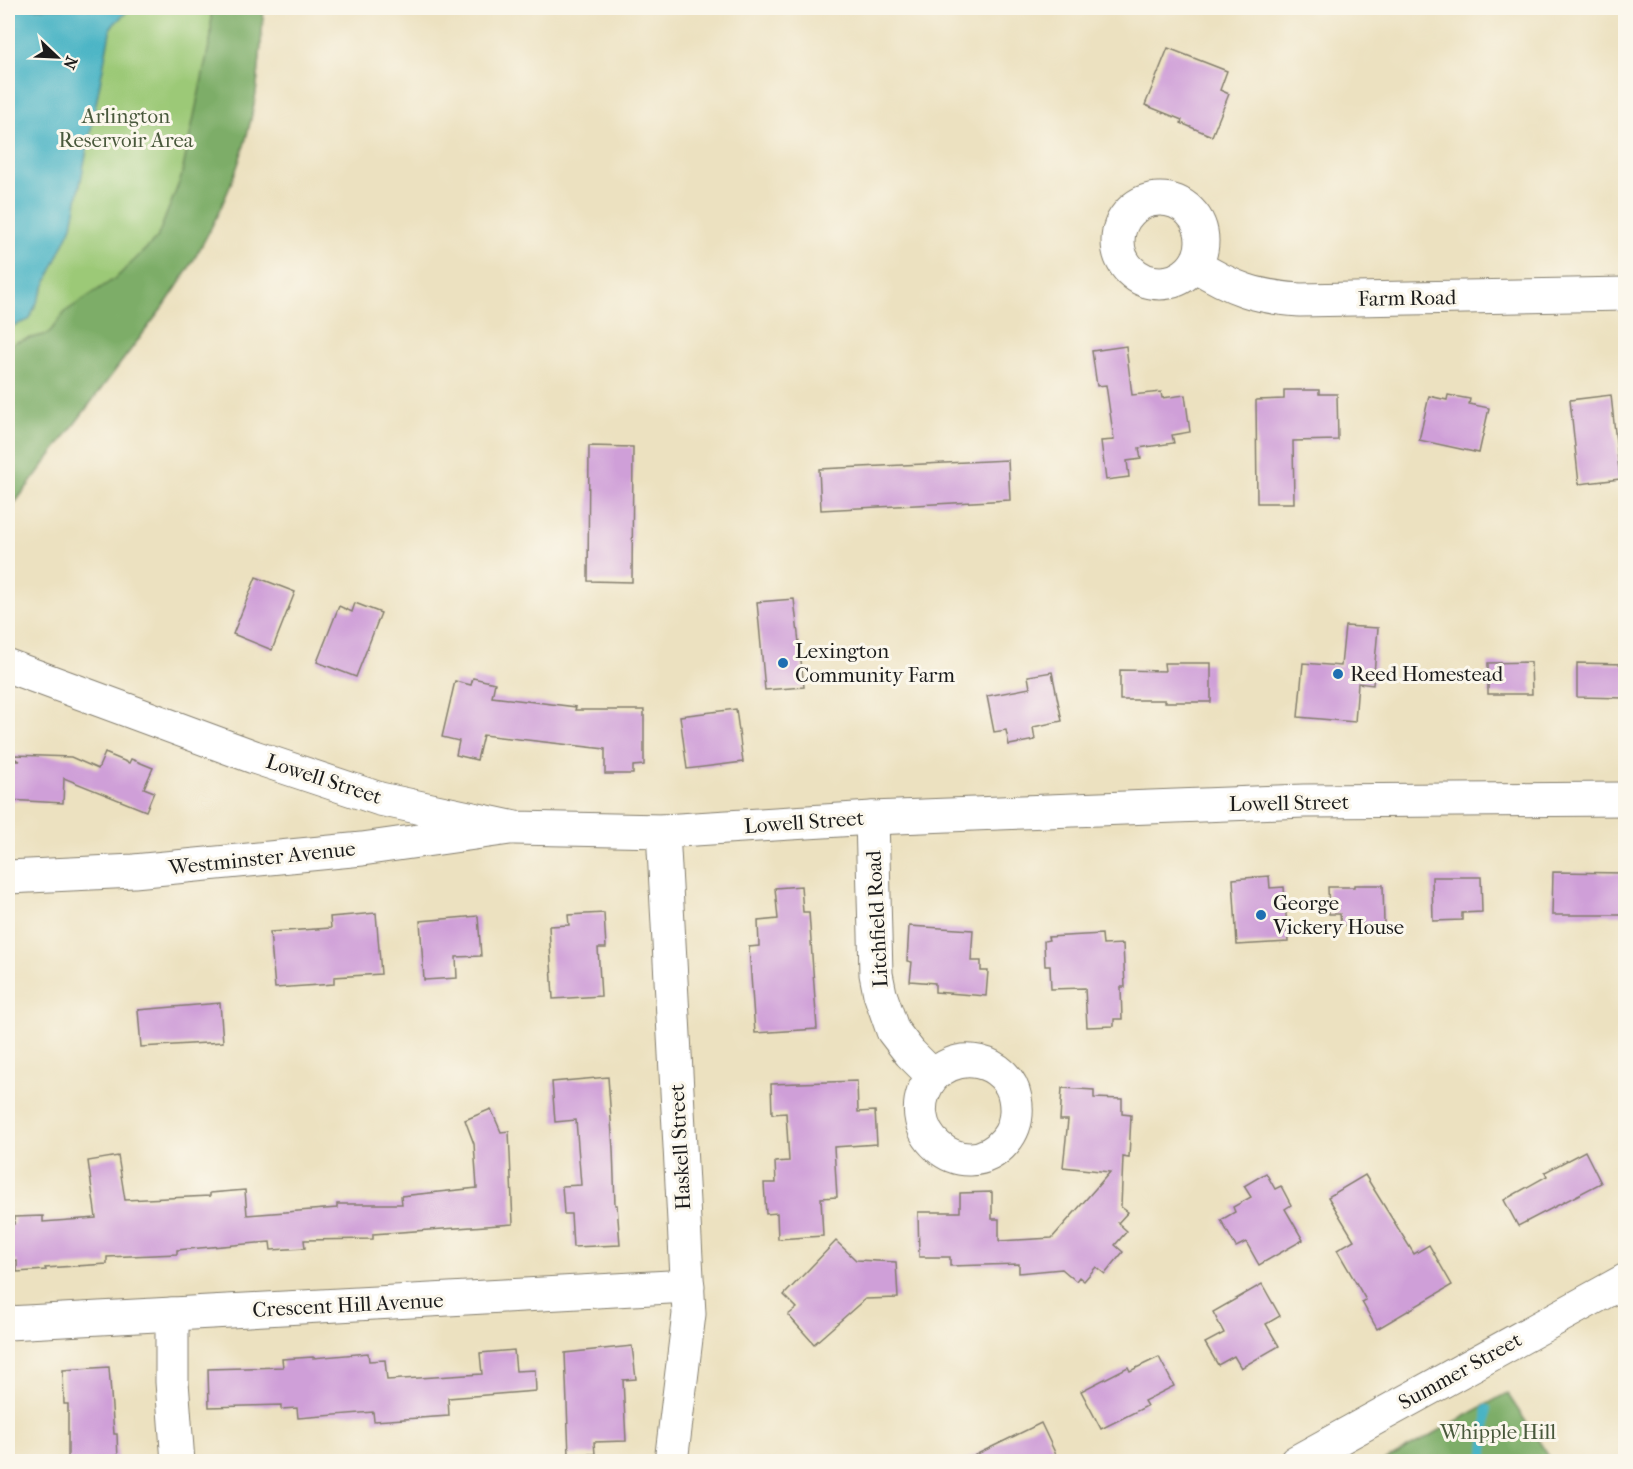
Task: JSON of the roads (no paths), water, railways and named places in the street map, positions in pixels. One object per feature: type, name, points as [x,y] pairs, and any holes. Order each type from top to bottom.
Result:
[{"type":"street","name":"Farm Road","points":[[1195,265],[1247,292],[1300,300],[1626,294]]},
{"type":"street","name":"Lowell Street","points":[[8,666],[254,757],[380,799],[515,828],[663,831],[872,818],[1304,801],[1626,799]]},
{"type":"street","name":"Litchfield Road","points":[[872,818],[876,974],[880,994],[893,1031],[910,1053],[933,1076]]},
{"type":"street","name":"Westminster Avenue","points":[[8,877],[134,871],[362,849],[515,828]]},
{"type":"street","name":"Haskell Street","points":[[663,831],[689,1314],[671,1461]]},
{"type":"street","name":"Summer Street","points":[[1296,1461],[1626,1280]]},
{"type":"street","name":"Crescent Hill Avenue","points":[[8,1323],[688,1286]]},
{"type":"street","points":[[172,1314],[172,1382],[178,1461]]},
{"type":"water","points":[[8,8],[131,8],[111,27],[72,226],[29,320],[8,328]]},
{"type":"waterway","points":[[1484,1462],[1487,1409]]},
{"type":"place","name":"Lexington Community Farm","points":[[783,663]]},
{"type":"place","name":"Reed Homestead","points":[[1338,674]]},
{"type":"place","name":"George Vickery House","points":[[1261,915]]},
{"type":"park label","name":"Arlington Reservoir Area","points":[[126,128]]},
{"type":"park label","name":"Whipple Hill","points":[[1498,1432]]}]
